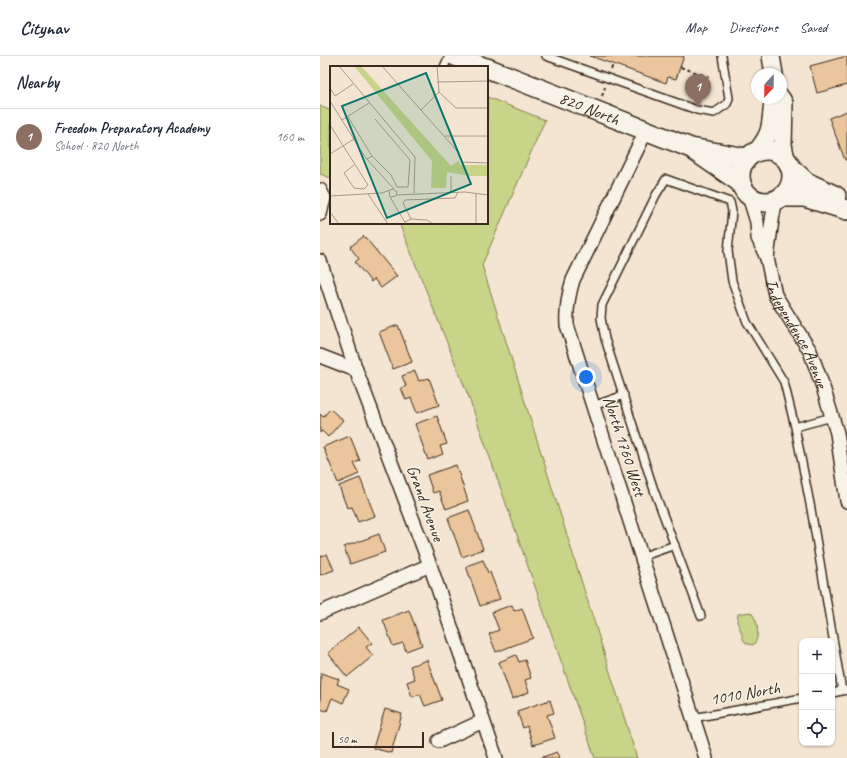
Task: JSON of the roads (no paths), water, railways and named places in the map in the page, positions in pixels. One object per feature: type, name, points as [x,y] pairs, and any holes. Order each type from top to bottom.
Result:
[{"type":"main road","points":[[455,56],[480,66]]},
{"type":"main road","name":"820 North","points":[[488,68],[691,148],[752,154]]},
{"type":"main road","name":"820 North","points":[[691,148],[745,189]]},
{"type":"main road","points":[[847,200],[816,188],[801,178],[788,163],[773,150],[752,154],[740,170],[745,189],[762,201],[778,198],[804,197],[847,210]]},
{"type":"main road","points":[[778,198],[791,183],[788,163]]},
{"type":"street","points":[[771,56],[773,68]]},
{"type":"street","points":[[752,154],[767,138],[772,123],[774,104]]},
{"type":"street","points":[[784,104],[783,145],[788,163]]},
{"type":"street","name":"North 1760 West","points":[[646,131],[573,280],[568,295],[566,310],[567,325],[706,758]]},
{"type":"street","name":"Independence Avenue","points":[[745,189],[757,222],[758,238],[766,258],[775,294],[810,351],[832,417],[837,433],[847,502]]},
{"type":"street","points":[[320,190],[324,198],[320,214]]},
{"type":"street","name":"Independence Avenue","points":[[766,258],[771,235],[772,214],[778,198]]},
{"type":"street","name":"Grand Avenue","points":[[320,261],[356,370],[430,565],[496,758]]},
{"type":"street","points":[[320,356],[356,370]]},
{"type":"street","points":[[320,613],[430,565]]},
{"type":"street","points":[[439,741],[483,721]]},
{"type":"lane","points":[[444,66],[449,56]]},
{"type":"lane","points":[[546,56],[697,110],[714,113],[727,104],[729,98],[722,56]]},
{"type":"lane","points":[[701,616],[654,490],[606,339],[601,318],[602,305],[656,195],[666,179],[730,202],[732,211],[728,251],[732,281],[747,322],[784,382],[795,426],[844,691]]},
{"type":"lane","points":[[593,406],[624,395]]},
{"type":"lane","points":[[795,426],[832,417]]},
{"type":"lane","points":[[642,557],[675,545]]},
{"type":"lane","name":"1010 North","points":[[693,718],[799,699]]},
{"type":"place","name":"Freedom Preparatory Academy","points":[[698,107]]}]
